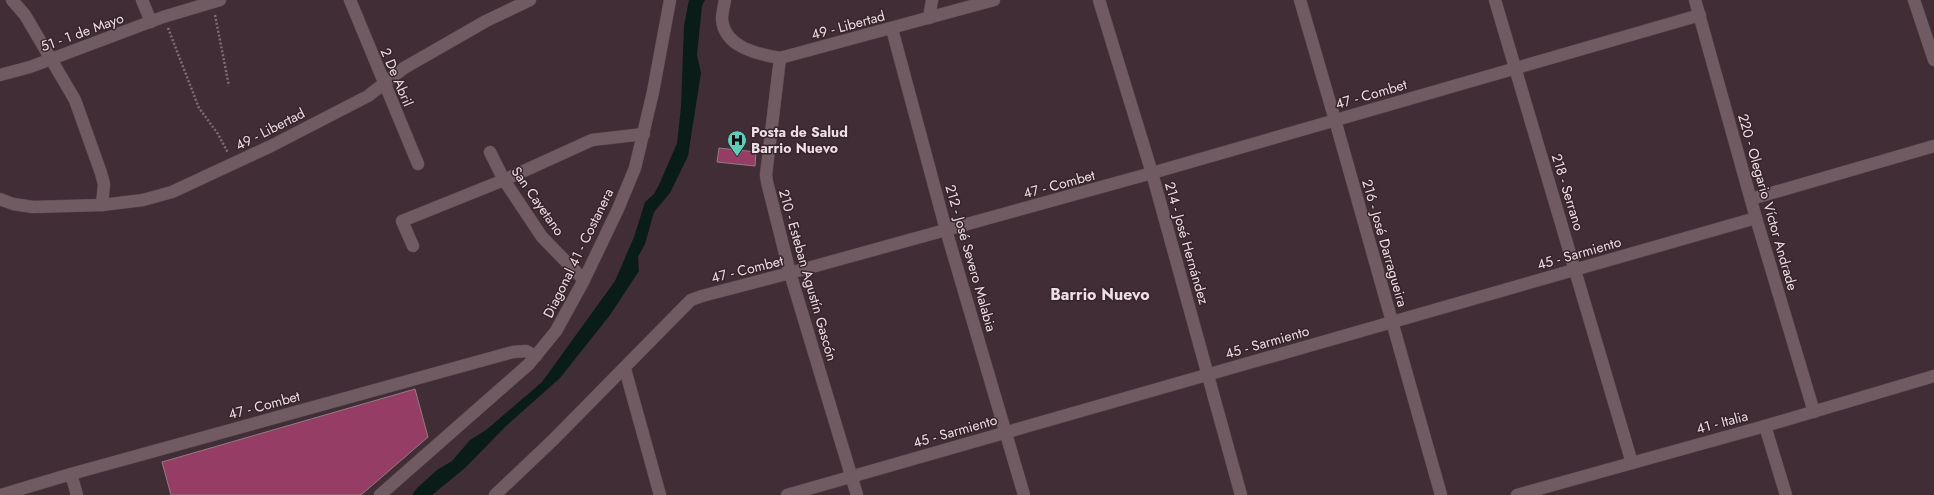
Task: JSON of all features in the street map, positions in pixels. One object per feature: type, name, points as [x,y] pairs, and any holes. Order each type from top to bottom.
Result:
[{"type":"street","points":[[12,0],[25,15],[75,100],[104,184],[102,205]]},
{"type":"street","points":[[142,0],[151,22]]},
{"type":"street","name":"2 De Abril","points":[[350,0],[418,164]]},
{"type":"street","name":"49 - Libertad","points":[[0,199],[13,204],[33,207],[102,205],[143,200],[172,192],[233,164],[368,96],[404,68],[486,21],[530,0]]},
{"type":"street","name":"Diagonal 41 - Costanera","points":[[380,495],[536,356],[556,331],[584,280],[618,210],[635,168],[644,134],[670,0]]},
{"type":"street","points":[[725,0],[722,18],[725,33],[736,44],[750,50],[780,58]]},
{"type":"street","points":[[929,18],[932,0]]},
{"type":"street","name":"49 - Libertad","points":[[780,58],[892,29],[994,0]]},
{"type":"street","name":"214 - José Hernández","points":[[1099,0],[1152,174],[1241,495]]},
{"type":"street","name":"216 - José Darragueira","points":[[1300,0],[1440,495]]},
{"type":"street","name":"218 - Serrano","points":[[1495,0],[1632,463]]},
{"type":"street","name":"220 - Olegario Víctor Andrade","points":[[1696,0],[1756,218],[1814,412]]},
{"type":"street","points":[[1914,0],[1934,60]]},
{"type":"street","name":"51 - 1 de Mayo","points":[[0,74],[52,59],[163,17],[216,1]]},
{"type":"street","name":"47 - Combet","points":[[495,495],[625,369],[691,300],[1152,174],[1700,15]]},
{"type":"street","name":"212 - José Severo Malabia","points":[[892,29],[946,230],[1007,431],[1024,495]]},
{"type":"street","name":"210 - Esteban Agustín Gascón","points":[[780,58],[766,175],[790,273],[857,495]]},
{"type":"street","points":[[413,246],[402,221],[504,180],[592,140],[644,134]]},
{"type":"street","points":[[1751,199],[1934,146]]},
{"type":"street","name":"San Cayetano","points":[[490,152],[504,180],[542,237],[584,280]]},
{"type":"street","name":"45 - Sarmiento","points":[[787,495],[1391,321],[1756,218]]},
{"type":"street","name":"47 - Combet","points":[[1,495],[70,474],[513,352],[526,351],[536,356]]},
{"type":"street","points":[[625,369],[660,495]]},
{"type":"street","name":"41 - Italia","points":[[1517,495],[1765,426],[1934,376]]},
{"type":"street","points":[[1765,426],[1786,495]]},
{"type":"street","points":[[70,474],[77,495]]},
{"type":"path","points":[[216,1],[229,86]]},
{"type":"path","points":[[163,17],[199,108],[218,134],[233,164]]},
{"type":"shaded area","points":[[689,0],[705,0],[702,6],[697,55],[701,73],[688,156],[670,193],[654,212],[645,244],[638,257],[639,271],[610,315],[560,378],[506,426],[465,468],[432,495],[412,495],[417,488],[437,470],[452,461],[470,440],[486,430],[542,382],[615,281],[634,237],[645,202],[654,194],[659,185],[677,143],[681,107],[684,26]]},
{"type":"building","name":"Posta de Salud Barrio Nuevo","points":[[719,148],[756,152],[755,166],[717,162]]},
{"type":"building","points":[[415,389],[428,437],[361,495],[171,495],[162,462]]},
{"type":"place","name":"Posta de Salud Barrio Nuevo","points":[[737,157]]},
{"type":"district","name":"Barrio Nuevo","points":[[1100,294]]}]
